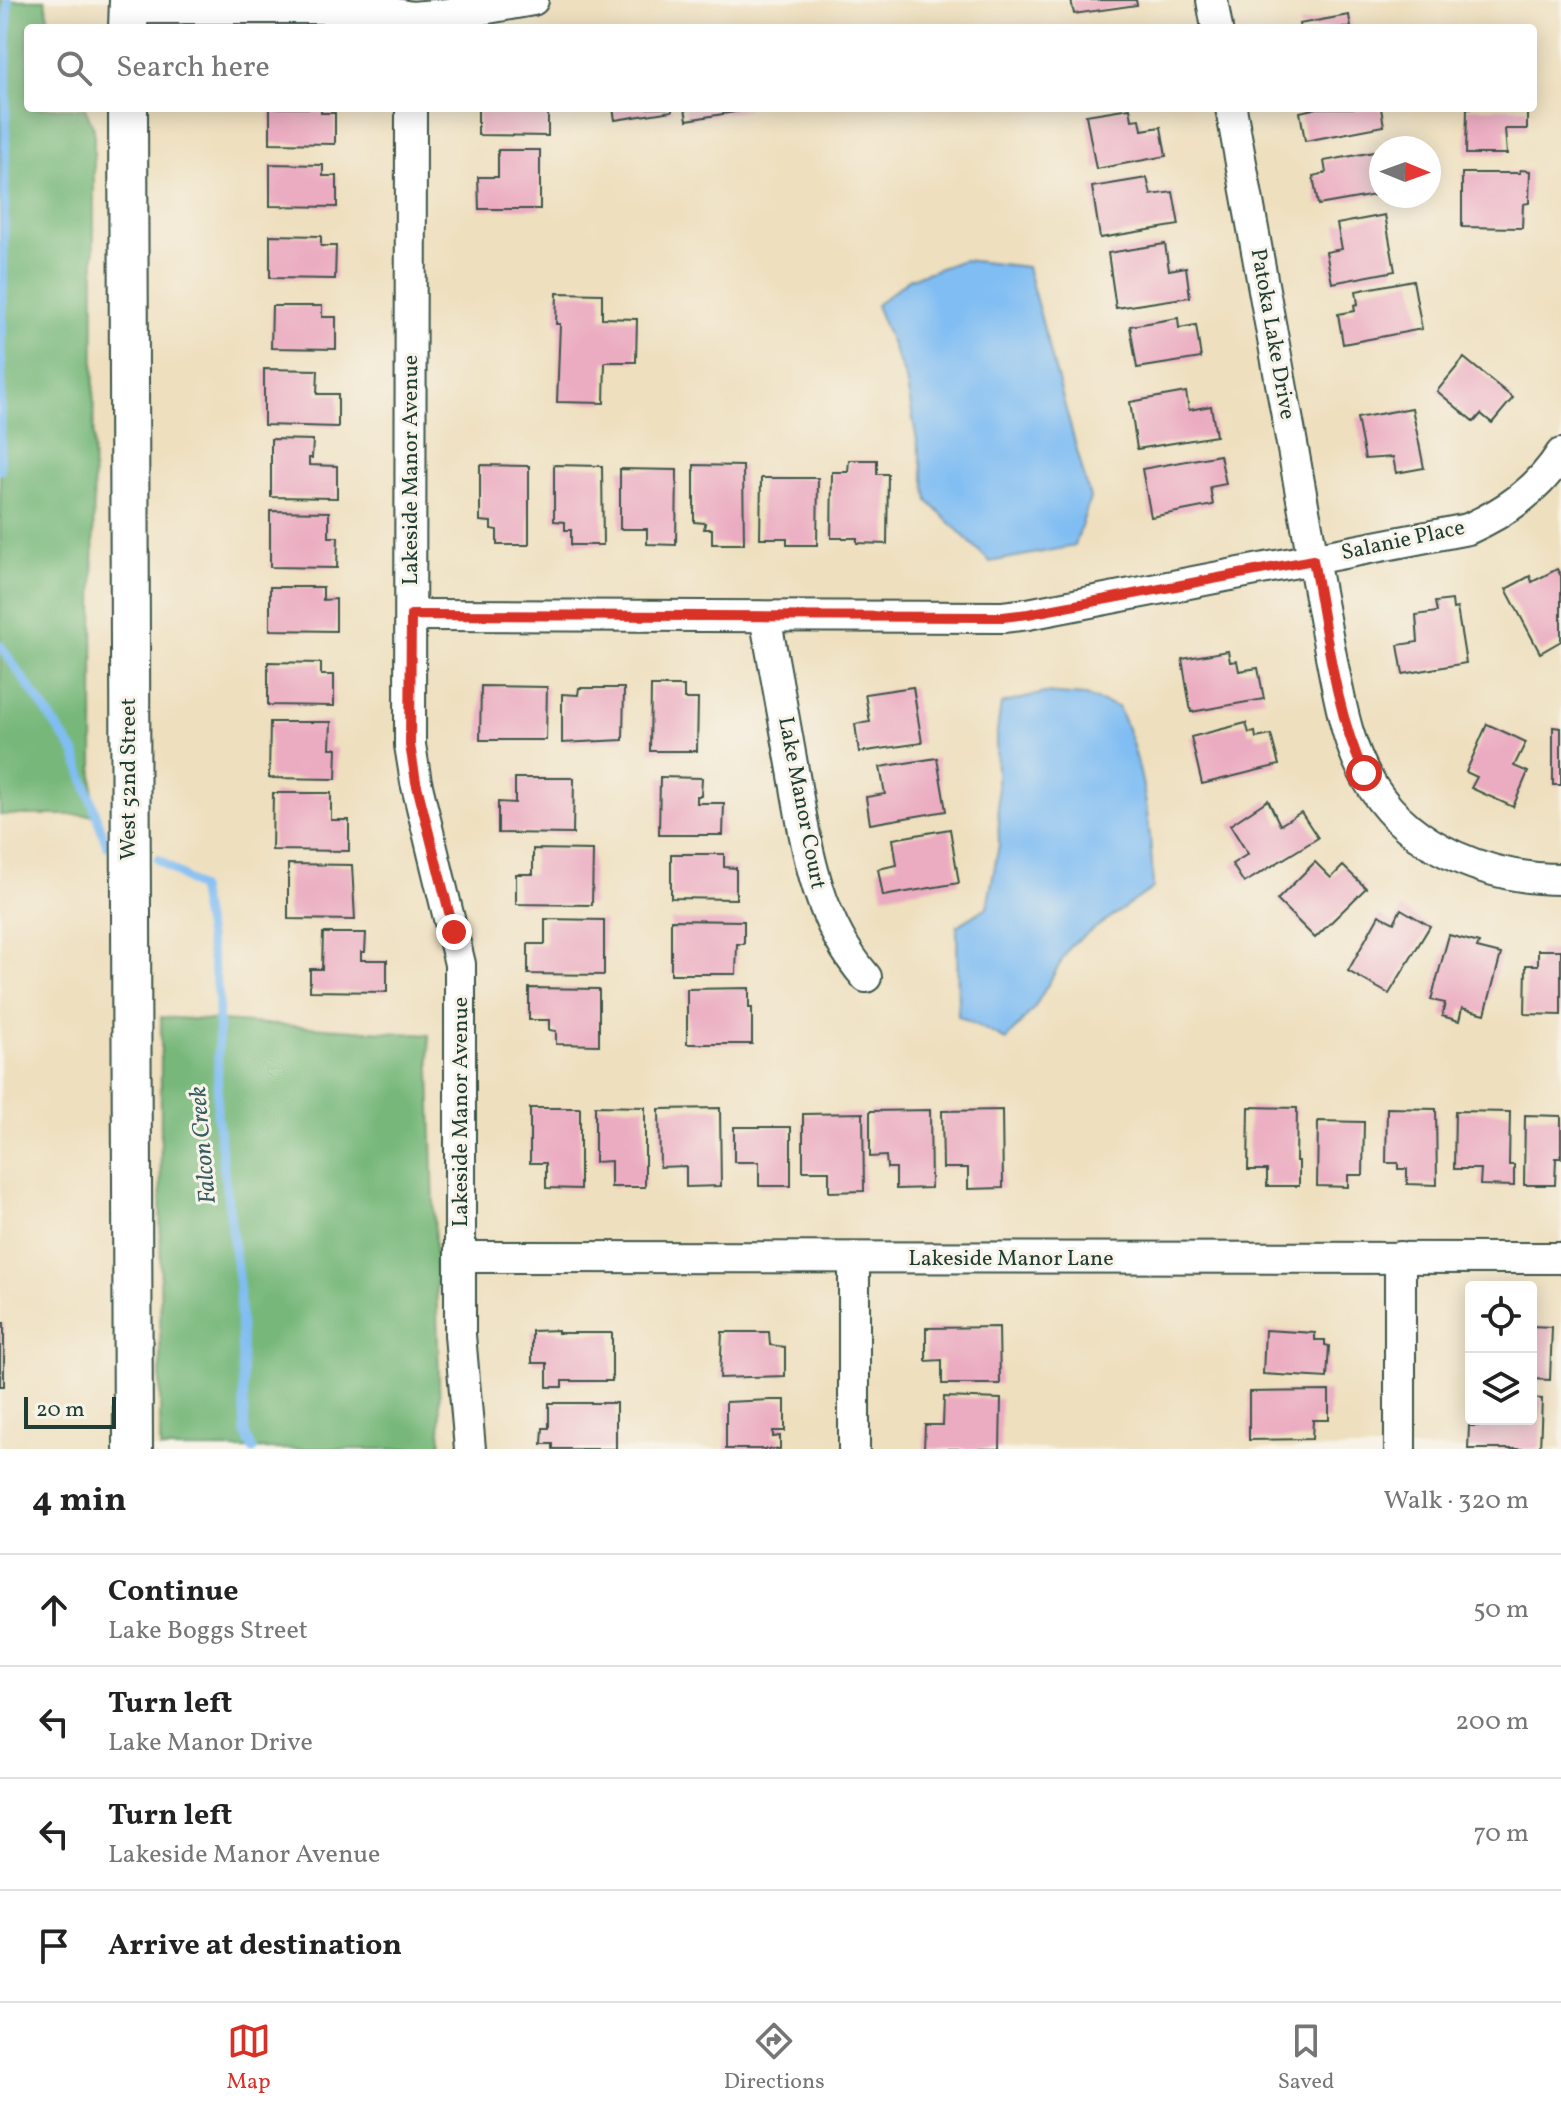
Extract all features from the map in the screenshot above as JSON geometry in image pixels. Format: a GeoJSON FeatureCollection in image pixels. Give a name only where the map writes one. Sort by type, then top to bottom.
{"type":"FeatureCollection","features":[{"type":"Feature","properties":{"kind":"street"},"geometry":{"type":"LineString","coordinates":[[129,12],[332,8],[381,11],[411,22],[533,0]]}},
{"type":"Feature","properties":{"kind":"street"},"geometry":{"type":"LineString","coordinates":[[1212,0],[1216,24]]}},
{"type":"Feature","properties":{"kind":"street","name":"West 52nd Street"},"geometry":{"type":"LineString","coordinates":[[128,112],[133,1449]]}},
{"type":"Feature","properties":{"kind":"street","name":"Lakeside Manor Avenue"},"geometry":{"type":"LineString","coordinates":[[411,112],[410,745],[460,964],[460,1335],[470,1449]]}},
{"type":"Feature","properties":{"kind":"street","name":"Patoka Lake Drive"},"geometry":{"type":"LineString","coordinates":[[1232,112],[1313,560],[1348,734],[1364,773],[1386,806],[1422,839],[1465,861],[1510,874],[1561,879]]}},
{"type":"Feature","properties":{"kind":"street","name":"Salanie Place"},"geometry":{"type":"LineString","coordinates":[[411,615],[1003,617],[1028,614],[1468,529],[1509,509],[1528,493],[1561,454]]}},
{"type":"Feature","properties":{"kind":"street","name":"Lake Manor Court"},"geometry":{"type":"LineString","coordinates":[[765,617],[814,875],[833,929],[866,977]]}},
{"type":"Feature","properties":{"kind":"street","name":"Lakeside Manor Lane"},"geometry":{"type":"LineString","coordinates":[[462,1257],[1561,1258]]}},
{"type":"Feature","properties":{"kind":"street"},"geometry":{"type":"LineString","coordinates":[[1400,1257],[1400,1449]]}},
{"type":"Feature","properties":{"kind":"street"},"geometry":{"type":"LineString","coordinates":[[854,1259],[854,1449]]}},
{"type":"Feature","properties":{"kind":"green space"},"geometry":{"type":"Polygon","coordinates":[[[0,0],[45,0],[49,24],[24,24],[24,112],[87,112],[94,129],[93,815],[0,815],[0,0]]]}},
{"type":"Feature","properties":{"kind":"green space"},"geometry":{"type":"Polygon","coordinates":[[[161,1017],[429,1035],[441,1449],[160,1449],[161,1017]]]}},
{"type":"Feature","properties":{"kind":"water"},"geometry":{"type":"Polygon","coordinates":[[[963,260],[1027,267],[1090,498],[1075,546],[990,562],[928,501],[906,380],[876,305],[909,279],[963,260]]]}},
{"type":"Feature","properties":{"kind":"water"},"geometry":{"type":"Polygon","coordinates":[[[1044,693],[1085,696],[1118,707],[1140,772],[1153,888],[1071,945],[1034,1008],[1006,1040],[958,1016],[957,926],[987,907],[999,845],[996,739],[1001,704],[1044,693]]]}},
{"type":"Feature","properties":{"kind":"building"},"geometry":{"type":"Polygon","coordinates":[[[1071,0],[1136,0],[1137,5],[1074,14],[1071,0]]]}},
{"type":"Feature","properties":{"kind":"building"},"geometry":{"type":"Polygon","coordinates":[[[1349,15],[1350,24],[1299,24],[1349,15]]]}},
{"type":"Feature","properties":{"kind":"building"},"geometry":{"type":"Polygon","coordinates":[[[270,112],[335,113],[335,144],[270,143],[270,112]]]}},
{"type":"Feature","properties":{"kind":"building"},"geometry":{"type":"Polygon","coordinates":[[[478,112],[548,112],[548,136],[478,135],[478,112]]]}},
{"type":"Feature","properties":{"kind":"building"},"geometry":{"type":"Polygon","coordinates":[[[614,112],[666,112],[615,120],[614,112]]]}},
{"type":"Feature","properties":{"kind":"building"},"geometry":{"type":"Polygon","coordinates":[[[686,112],[735,112],[687,120],[686,112]]]}},
{"type":"Feature","properties":{"kind":"building"},"geometry":{"type":"Polygon","coordinates":[[[1131,112],[1132,120],[1140,119],[1142,130],[1161,127],[1166,156],[1096,169],[1086,115],[1131,112]]]}},
{"type":"Feature","properties":{"kind":"building"},"geometry":{"type":"Polygon","coordinates":[[[1300,112],[1382,112],[1384,126],[1305,141],[1300,112]]]}},
{"type":"Feature","properties":{"kind":"building"},"geometry":{"type":"Polygon","coordinates":[[[1467,112],[1527,112],[1527,129],[1505,129],[1507,154],[1466,154],[1467,112]]]}},
{"type":"Feature","properties":{"kind":"building"},"geometry":{"type":"Polygon","coordinates":[[[498,150],[540,150],[540,209],[479,209],[478,177],[498,177],[498,150]]]}},
{"type":"Feature","properties":{"kind":"building"},"geometry":{"type":"Polygon","coordinates":[[[1369,153],[1369,196],[1318,205],[1313,176],[1326,173],[1324,161],[1369,153]]]}},
{"type":"Feature","properties":{"kind":"building"},"geometry":{"type":"Polygon","coordinates":[[[270,164],[323,165],[323,176],[337,176],[337,207],[270,206],[270,164]]]}},
{"type":"Feature","properties":{"kind":"building"},"geometry":{"type":"Polygon","coordinates":[[[1520,170],[1530,171],[1529,203],[1523,204],[1522,228],[1462,227],[1462,173],[1520,173],[1520,170]]]}},
{"type":"Feature","properties":{"kind":"building"},"geometry":{"type":"Polygon","coordinates":[[[1147,178],[1151,195],[1173,192],[1179,225],[1100,238],[1092,187],[1147,178]]]}},
{"type":"Feature","properties":{"kind":"building"},"geometry":{"type":"Polygon","coordinates":[[[1385,215],[1395,271],[1332,283],[1326,252],[1342,249],[1337,224],[1385,215]]]}},
{"type":"Feature","properties":{"kind":"building"},"geometry":{"type":"Polygon","coordinates":[[[270,235],[321,236],[321,246],[336,246],[335,279],[270,278],[270,235]]]}},
{"type":"Feature","properties":{"kind":"building"},"geometry":{"type":"Polygon","coordinates":[[[1165,244],[1169,270],[1186,267],[1190,297],[1116,308],[1108,253],[1165,244]]]}},
{"type":"Feature","properties":{"kind":"building"},"geometry":{"type":"Polygon","coordinates":[[[1413,280],[1422,329],[1343,344],[1338,314],[1355,311],[1354,305],[1358,304],[1356,291],[1413,280]]]}},
{"type":"Feature","properties":{"kind":"building"},"geometry":{"type":"Polygon","coordinates":[[[557,293],[602,294],[602,318],[637,319],[636,362],[605,362],[604,403],[557,402],[560,324],[556,324],[557,293]]]}},
{"type":"Feature","properties":{"kind":"building"},"geometry":{"type":"Polygon","coordinates":[[[272,306],[322,306],[322,317],[336,317],[336,349],[271,348],[272,306]]]}},
{"type":"Feature","properties":{"kind":"building"},"geometry":{"type":"Polygon","coordinates":[[[1178,318],[1179,328],[1196,325],[1201,358],[1137,368],[1130,326],[1178,318]]]}},
{"type":"Feature","properties":{"kind":"building"},"geometry":{"type":"Polygon","coordinates":[[[1464,358],[1513,398],[1492,423],[1481,414],[1474,422],[1437,391],[1464,358]]]}},
{"type":"Feature","properties":{"kind":"building"},"geometry":{"type":"Polygon","coordinates":[[[264,369],[318,370],[317,394],[338,394],[338,427],[264,425],[264,369]]]}},
{"type":"Feature","properties":{"kind":"building"},"geometry":{"type":"Polygon","coordinates":[[[1186,392],[1189,410],[1211,406],[1216,436],[1137,449],[1130,402],[1186,392]]]}},
{"type":"Feature","properties":{"kind":"building"},"geometry":{"type":"Polygon","coordinates":[[[1412,408],[1424,468],[1396,473],[1393,457],[1365,459],[1357,418],[1412,408]]]}},
{"type":"Feature","properties":{"kind":"building"},"geometry":{"type":"Polygon","coordinates":[[[271,439],[313,440],[309,465],[337,466],[337,498],[271,497],[271,439]]]}},
{"type":"Feature","properties":{"kind":"building"},"geometry":{"type":"Polygon","coordinates":[[[1220,455],[1226,484],[1210,487],[1213,505],[1151,517],[1142,469],[1220,455]]]}},
{"type":"Feature","properties":{"kind":"building"},"geometry":{"type":"Polygon","coordinates":[[[849,460],[877,460],[877,474],[888,474],[887,544],[857,543],[857,538],[831,538],[832,472],[848,472],[849,460]]]}},
{"type":"Feature","properties":{"kind":"building"},"geometry":{"type":"Polygon","coordinates":[[[480,465],[529,466],[529,545],[497,545],[497,530],[491,529],[491,522],[480,521],[480,465]]]}},
{"type":"Feature","properties":{"kind":"building"},"geometry":{"type":"Polygon","coordinates":[[[554,465],[602,466],[603,545],[571,545],[571,530],[565,530],[565,522],[554,521],[554,465]]]}},
{"type":"Feature","properties":{"kind":"building"},"geometry":{"type":"Polygon","coordinates":[[[694,465],[743,466],[744,544],[712,544],[712,529],[704,529],[705,523],[694,522],[694,465]]]}},
{"type":"Feature","properties":{"kind":"building"},"geometry":{"type":"Polygon","coordinates":[[[620,469],[677,470],[676,545],[647,544],[647,529],[620,529],[620,469]]]}},
{"type":"Feature","properties":{"kind":"building"},"geometry":{"type":"Polygon","coordinates":[[[761,478],[818,478],[817,545],[787,545],[787,538],[760,538],[761,478]]]}},
{"type":"Feature","properties":{"kind":"building"},"geometry":{"type":"Polygon","coordinates":[[[270,511],[329,512],[329,537],[338,537],[337,568],[270,567],[270,511]]]}},
{"type":"Feature","properties":{"kind":"building"},"geometry":{"type":"Polygon","coordinates":[[[1557,569],[1561,576],[1561,641],[1540,653],[1506,589],[1530,576],[1532,582],[1557,569]]]}},
{"type":"Feature","properties":{"kind":"building"},"geometry":{"type":"Polygon","coordinates":[[[270,587],[323,587],[323,600],[336,599],[336,631],[270,630],[270,587]]]}},
{"type":"Feature","properties":{"kind":"building"},"geometry":{"type":"Polygon","coordinates":[[[1452,600],[1453,609],[1457,608],[1466,663],[1403,674],[1398,645],[1418,642],[1416,615],[1437,612],[1435,602],[1452,600]]]}},
{"type":"Feature","properties":{"kind":"building"},"geometry":{"type":"Polygon","coordinates":[[[1228,651],[1230,662],[1237,661],[1239,671],[1258,668],[1264,699],[1191,712],[1182,659],[1228,651]]]}},
{"type":"Feature","properties":{"kind":"building"},"geometry":{"type":"Polygon","coordinates":[[[268,662],[321,663],[321,675],[334,675],[334,706],[268,705],[268,662]]]}},
{"type":"Feature","properties":{"kind":"building"},"geometry":{"type":"Polygon","coordinates":[[[481,686],[547,687],[546,740],[480,740],[481,686]]]}},
{"type":"Feature","properties":{"kind":"building"},"geometry":{"type":"Polygon","coordinates":[[[651,686],[684,686],[684,699],[698,699],[697,751],[650,751],[651,686]]]}},
{"type":"Feature","properties":{"kind":"building"},"geometry":{"type":"Polygon","coordinates":[[[913,687],[922,743],[859,752],[855,724],[870,722],[865,694],[913,687]]]}},
{"type":"Feature","properties":{"kind":"building"},"geometry":{"type":"Polygon","coordinates":[[[579,688],[624,688],[623,740],[562,743],[562,694],[578,695],[579,688]]]}},
{"type":"Feature","properties":{"kind":"building"},"geometry":{"type":"Polygon","coordinates":[[[270,722],[331,722],[330,748],[337,748],[336,779],[269,778],[270,722]]]}},
{"type":"Feature","properties":{"kind":"building"},"geometry":{"type":"Polygon","coordinates":[[[1246,723],[1249,733],[1255,732],[1256,738],[1271,735],[1279,765],[1202,784],[1191,737],[1246,723]]]}},
{"type":"Feature","properties":{"kind":"building"},"geometry":{"type":"Polygon","coordinates":[[[1487,724],[1526,742],[1514,766],[1528,772],[1513,807],[1471,788],[1477,777],[1466,772],[1487,724]]]}},
{"type":"Feature","properties":{"kind":"building"},"geometry":{"type":"Polygon","coordinates":[[[1553,727],[1561,728],[1561,785],[1553,785],[1553,727]]]}},
{"type":"Feature","properties":{"kind":"building"},"geometry":{"type":"Polygon","coordinates":[[[937,758],[946,811],[870,824],[866,797],[885,794],[880,767],[937,758]]]}},
{"type":"Feature","properties":{"kind":"building"},"geometry":{"type":"Polygon","coordinates":[[[660,777],[702,778],[701,796],[697,796],[697,803],[724,803],[723,835],[659,835],[660,777]]]}},
{"type":"Feature","properties":{"kind":"building"},"geometry":{"type":"Polygon","coordinates":[[[515,778],[574,778],[573,834],[498,833],[498,802],[515,803],[515,778]]]}},
{"type":"Feature","properties":{"kind":"building"},"geometry":{"type":"Polygon","coordinates":[[[273,793],[331,793],[331,820],[349,820],[349,851],[272,850],[273,793]]]}},
{"type":"Feature","properties":{"kind":"building"},"geometry":{"type":"Polygon","coordinates":[[[1268,800],[1280,825],[1301,812],[1318,838],[1244,883],[1232,864],[1248,854],[1230,825],[1268,800]]]}},
{"type":"Feature","properties":{"kind":"building"},"geometry":{"type":"Polygon","coordinates":[[[950,829],[959,883],[883,896],[878,869],[897,865],[893,839],[950,829]]]}},
{"type":"Feature","properties":{"kind":"building"},"geometry":{"type":"Polygon","coordinates":[[[533,849],[593,850],[592,905],[516,904],[516,874],[533,874],[533,849]]]}},
{"type":"Feature","properties":{"kind":"building"},"geometry":{"type":"Polygon","coordinates":[[[671,854],[724,854],[724,867],[736,868],[736,899],[671,898],[671,854]]]}},
{"type":"Feature","properties":{"kind":"building"},"geometry":{"type":"Polygon","coordinates":[[[1315,862],[1331,878],[1343,866],[1366,888],[1315,938],[1277,900],[1315,862]]]}},
{"type":"Feature","properties":{"kind":"building"},"geometry":{"type":"Polygon","coordinates":[[[288,864],[352,865],[355,920],[288,919],[288,864]]]}},
{"type":"Feature","properties":{"kind":"building"},"geometry":{"type":"Polygon","coordinates":[[[1401,909],[1430,926],[1389,994],[1348,971],[1379,915],[1394,923],[1401,909]]]}},
{"type":"Feature","properties":{"kind":"building"},"geometry":{"type":"Polygon","coordinates":[[[545,919],[604,920],[604,975],[528,974],[528,944],[545,944],[545,919]]]}},
{"type":"Feature","properties":{"kind":"building"},"geometry":{"type":"Polygon","coordinates":[[[671,920],[744,921],[744,944],[737,944],[736,974],[671,974],[671,920]]]}},
{"type":"Feature","properties":{"kind":"building"},"geometry":{"type":"Polygon","coordinates":[[[323,933],[366,933],[365,952],[361,952],[361,960],[387,960],[387,992],[310,991],[310,969],[322,969],[323,933]]]}},
{"type":"Feature","properties":{"kind":"building"},"geometry":{"type":"Polygon","coordinates":[[[1449,935],[1479,943],[1477,948],[1501,954],[1485,1014],[1462,1008],[1459,1021],[1442,1016],[1445,1003],[1431,1000],[1449,935]]]}},
{"type":"Feature","properties":{"kind":"building"},"geometry":{"type":"Polygon","coordinates":[[[1538,950],[1561,950],[1561,1015],[1525,1014],[1526,965],[1538,965],[1538,950]]]}},
{"type":"Feature","properties":{"kind":"building"},"geometry":{"type":"Polygon","coordinates":[[[529,988],[599,989],[599,1045],[556,1044],[556,1031],[549,1030],[549,1020],[529,1020],[529,988]]]}},
{"type":"Feature","properties":{"kind":"building"},"geometry":{"type":"Polygon","coordinates":[[[749,988],[752,1044],[687,1044],[687,989],[749,988]]]}},
{"type":"Feature","properties":{"kind":"building"},"geometry":{"type":"Polygon","coordinates":[[[595,1106],[645,1107],[645,1187],[611,1187],[611,1161],[595,1162],[595,1106]]]}},
{"type":"Feature","properties":{"kind":"building"},"geometry":{"type":"Polygon","coordinates":[[[1249,1107],[1297,1108],[1299,1186],[1267,1186],[1267,1170],[1248,1170],[1249,1107]]]}},
{"type":"Feature","properties":{"kind":"building"},"geometry":{"type":"Polygon","coordinates":[[[530,1108],[580,1108],[580,1189],[546,1188],[546,1163],[530,1163],[530,1108]]]}},
{"type":"Feature","properties":{"kind":"building"},"geometry":{"type":"Polygon","coordinates":[[[720,1108],[721,1186],[686,1187],[686,1166],[660,1167],[659,1109],[720,1108]]]}},
{"type":"Feature","properties":{"kind":"building"},"geometry":{"type":"Polygon","coordinates":[[[1387,1108],[1436,1109],[1437,1185],[1407,1184],[1407,1169],[1398,1169],[1398,1163],[1386,1163],[1387,1108]]]}},
{"type":"Feature","properties":{"kind":"building"},"geometry":{"type":"Polygon","coordinates":[[[930,1110],[931,1188],[896,1189],[896,1168],[887,1168],[886,1156],[870,1157],[870,1111],[930,1110]]]}},
{"type":"Feature","properties":{"kind":"building"},"geometry":{"type":"Polygon","coordinates":[[[1002,1110],[1003,1188],[968,1189],[968,1168],[943,1168],[942,1111],[1002,1110]]]}},
{"type":"Feature","properties":{"kind":"building"},"geometry":{"type":"Polygon","coordinates":[[[1455,1111],[1510,1112],[1509,1165],[1514,1165],[1514,1186],[1480,1185],[1481,1169],[1454,1169],[1455,1111]]]}},
{"type":"Feature","properties":{"kind":"building"},"geometry":{"type":"Polygon","coordinates":[[[863,1113],[864,1191],[829,1192],[829,1171],[803,1171],[803,1114],[863,1113]]]}},
{"type":"Feature","properties":{"kind":"building"},"geometry":{"type":"Polygon","coordinates":[[[1525,1115],[1561,1116],[1561,1158],[1556,1158],[1555,1185],[1524,1185],[1525,1115]]]}},
{"type":"Feature","properties":{"kind":"building"},"geometry":{"type":"Polygon","coordinates":[[[1318,1121],[1364,1122],[1363,1175],[1348,1175],[1348,1187],[1317,1186],[1318,1121]]]}},
{"type":"Feature","properties":{"kind":"building"},"geometry":{"type":"Polygon","coordinates":[[[734,1127],[791,1127],[791,1186],[759,1186],[759,1162],[734,1162],[734,1127]]]}},
{"type":"Feature","properties":{"kind":"building"},"geometry":{"type":"Polygon","coordinates":[[[0,1323],[4,1323],[4,1386],[0,1386],[0,1323]]]}},
{"type":"Feature","properties":{"kind":"building"},"geometry":{"type":"Polygon","coordinates":[[[1537,1326],[1552,1327],[1550,1380],[1537,1379],[1537,1326]]]}},
{"type":"Feature","properties":{"kind":"building"},"geometry":{"type":"Polygon","coordinates":[[[999,1327],[1000,1384],[942,1384],[942,1360],[926,1361],[926,1328],[999,1327]]]}},
{"type":"Feature","properties":{"kind":"building"},"geometry":{"type":"Polygon","coordinates":[[[558,1330],[558,1333],[612,1333],[612,1381],[562,1381],[562,1387],[547,1387],[547,1363],[532,1363],[532,1331],[558,1330]]]}},
{"type":"Feature","properties":{"kind":"building"},"geometry":{"type":"Polygon","coordinates":[[[1265,1330],[1315,1333],[1315,1340],[1325,1340],[1325,1345],[1329,1346],[1327,1378],[1263,1374],[1265,1330]]]}},
{"type":"Feature","properties":{"kind":"building"},"geometry":{"type":"Polygon","coordinates":[[[722,1332],[769,1332],[770,1345],[785,1347],[785,1376],[720,1378],[722,1332]]]}},
{"type":"Feature","properties":{"kind":"building"},"geometry":{"type":"Polygon","coordinates":[[[1329,1391],[1329,1420],[1313,1420],[1312,1439],[1249,1440],[1249,1392],[1329,1391]]]}},
{"type":"Feature","properties":{"kind":"building"},"geometry":{"type":"Polygon","coordinates":[[[944,1397],[1001,1399],[1000,1449],[924,1449],[925,1425],[943,1425],[944,1397]]]}},
{"type":"Feature","properties":{"kind":"building"},"geometry":{"type":"Polygon","coordinates":[[[1537,1399],[1542,1399],[1540,1449],[1468,1449],[1469,1426],[1537,1425],[1537,1399]]]}},
{"type":"Feature","properties":{"kind":"building"},"geometry":{"type":"Polygon","coordinates":[[[785,1400],[785,1431],[773,1431],[773,1437],[780,1436],[780,1449],[726,1449],[726,1402],[785,1400]]]}},
{"type":"Feature","properties":{"kind":"building"},"geometry":{"type":"Polygon","coordinates":[[[549,1403],[616,1403],[616,1449],[553,1449],[553,1444],[542,1444],[543,1428],[549,1428],[549,1403]]]}},
{"type":"Feature","properties":{"kind":"waterway","name":"Falcon Creek"},"geometry":{"type":"LineString","coordinates":[[0,470],[8,0]]}},
{"type":"Feature","properties":{"kind":"waterway","name":"Falcon Creek"},"geometry":{"type":"LineString","coordinates":[[0,645],[75,753],[107,846]]}},
{"type":"Feature","properties":{"kind":"waterway","name":"Falcon Creek"},"geometry":{"type":"LineString","coordinates":[[158,859],[199,888],[219,997],[217,1115],[239,1285],[245,1434],[253,1449]]}},
{"type":"Feature","properties":{"kind":"route"},"geometry":{"type":"LineString","coordinates":[[454,932],[416,782],[410,745],[411,615],[1003,617],[1313,560],[1340,702],[1353,748],[1364,773]]}}]}
